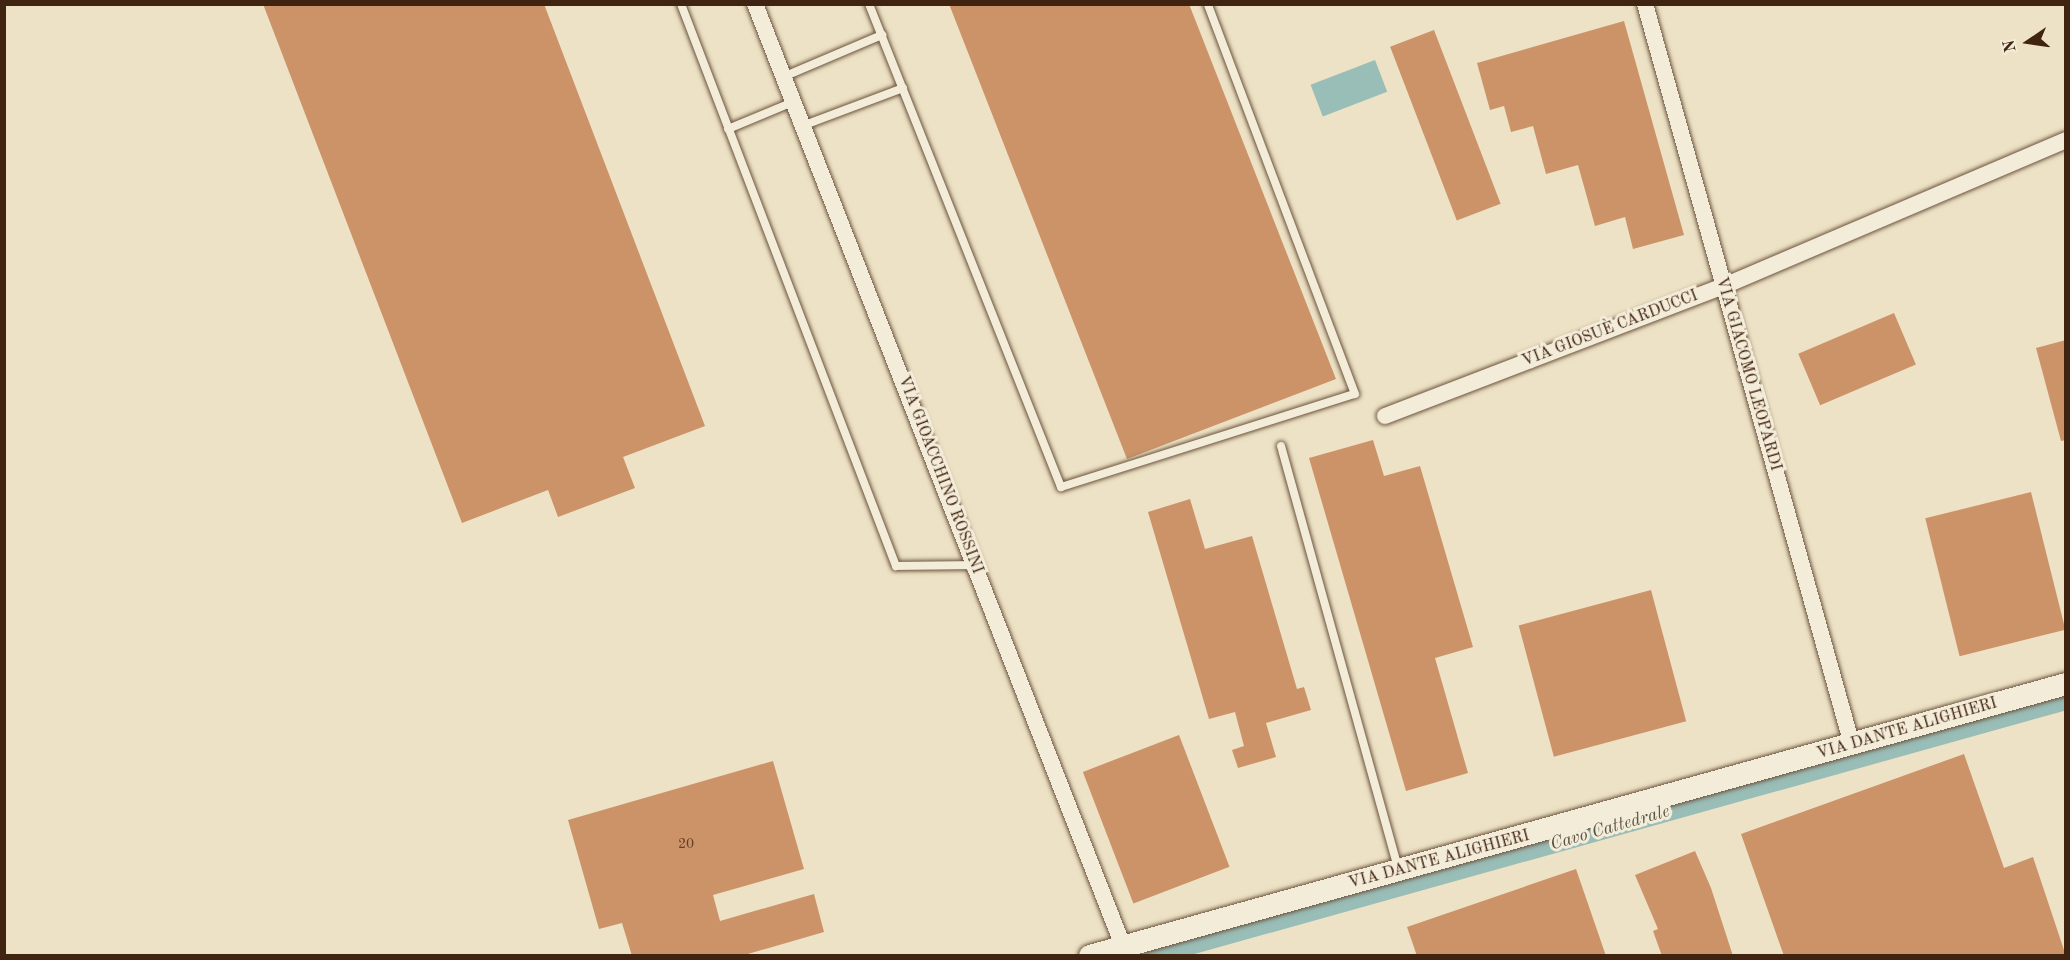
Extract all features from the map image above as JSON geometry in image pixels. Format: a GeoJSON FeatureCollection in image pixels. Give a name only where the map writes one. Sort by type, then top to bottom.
{"type":"FeatureCollection","features":[{"type":"Feature","properties":{"kind":"main road","name":"VIA DANTE ALIGHIERI"},"geometry":{"type":"LineString","coordinates":[[1090,956],[1126,951],[1399,871],[2066,684]]}},
{"type":"Feature","properties":{"kind":"street","name":"VIA GIOACCHINO ROSSINI"},"geometry":{"type":"LineString","coordinates":[[755,4],[1126,951]]}},
{"type":"Feature","properties":{"kind":"street","name":"VIA GIACOMO LEOPARDI"},"geometry":{"type":"LineString","coordinates":[[1645,4],[1852,744]]}},
{"type":"Feature","properties":{"kind":"street","name":"VIA GIOSUÈ CARDUCCI"},"geometry":{"type":"LineString","coordinates":[[1385,416],[1724,286],[2066,140]]}},
{"type":"Feature","properties":{"kind":"lane"},"geometry":{"type":"LineString","coordinates":[[681,4],[896,566],[975,565]]}},
{"type":"Feature","properties":{"kind":"lane"},"geometry":{"type":"LineString","coordinates":[[869,4],[1061,487],[1355,394],[1208,4]]}},
{"type":"Feature","properties":{"kind":"lane"},"geometry":{"type":"LineString","coordinates":[[783,76],[882,36]]}},
{"type":"Feature","properties":{"kind":"lane"},"geometry":{"type":"LineString","coordinates":[[802,126],[903,88]]}},
{"type":"Feature","properties":{"kind":"lane"},"geometry":{"type":"LineString","coordinates":[[728,129],[793,102]]}},
{"type":"Feature","properties":{"kind":"lane"},"geometry":{"type":"LineString","coordinates":[[1281,446],[1399,871]]}},
{"type":"Feature","properties":{"kind":"water"},"geometry":{"type":"Polygon","coordinates":[[[1375,60],[1387,92],[1323,116],[1311,85],[1375,60]]]}},
{"type":"Feature","properties":{"kind":"building"},"geometry":{"type":"Polygon","coordinates":[[[263,4],[544,4],[705,426],[623,457],[635,488],[558,517],[548,490],[462,523],[263,4]]]}},
{"type":"Feature","properties":{"kind":"building"},"geometry":{"type":"Polygon","coordinates":[[[949,4],[1189,4],[1336,379],[1127,459],[949,4]]]}},
{"type":"Feature","properties":{"kind":"building"},"geometry":{"type":"Polygon","coordinates":[[[1624,21],[1684,235],[1633,249],[1625,217],[1595,226],[1578,165],[1546,174],[1533,126],[1511,132],[1504,106],[1490,110],[1477,63],[1624,21]]]}},
{"type":"Feature","properties":{"kind":"building"},"geometry":{"type":"Polygon","coordinates":[[[1434,30],[1501,204],[1457,220],[1390,47],[1434,30]]]}},
{"type":"Feature","properties":{"kind":"building"},"geometry":{"type":"Polygon","coordinates":[[[1894,313],[1916,365],[1820,405],[1798,354],[1894,313]]]}},
{"type":"Feature","properties":{"kind":"building"},"geometry":{"type":"Polygon","coordinates":[[[2066,340],[2066,440],[2061,441],[2036,348],[2066,340]]]}},
{"type":"Feature","properties":{"kind":"building"},"geometry":{"type":"Polygon","coordinates":[[[1373,440],[1384,476],[1420,466],[1473,647],[1435,658],[1468,773],[1406,791],[1309,458],[1373,440]]]}},
{"type":"Feature","properties":{"kind":"building"},"geometry":{"type":"Polygon","coordinates":[[[2031,492],[2065,630],[1960,656],[1925,518],[2031,492]]]}},
{"type":"Feature","properties":{"kind":"building"},"geometry":{"type":"Polygon","coordinates":[[[1190,499],[1205,549],[1252,536],[1297,689],[1304,687],[1311,710],[1266,723],[1276,757],[1238,768],[1232,750],[1244,746],[1235,712],[1209,719],[1148,512],[1190,499]]]}},
{"type":"Feature","properties":{"kind":"building"},"geometry":{"type":"Polygon","coordinates":[[[1651,590],[1686,721],[1554,757],[1519,625],[1651,590]]]}},
{"type":"Feature","properties":{"kind":"building"},"geometry":{"type":"Polygon","coordinates":[[[1179,735],[1230,867],[1133,904],[1083,772],[1179,735]]]}},
{"type":"Feature","properties":{"kind":"building"},"geometry":{"type":"Polygon","coordinates":[[[1964,754],[2004,868],[2033,857],[2066,956],[1784,956],[1741,834],[1964,754]]]}},
{"type":"Feature","properties":{"kind":"building"},"geometry":{"type":"Polygon","coordinates":[[[773,761],[804,869],[713,895],[720,921],[814,894],[824,932],[741,956],[632,956],[622,923],[599,929],[568,820],[773,761]]]}},
{"type":"Feature","properties":{"kind":"building"},"geometry":{"type":"Polygon","coordinates":[[[1695,851],[1711,888],[1733,956],[1662,956],[1653,931],[1658,929],[1635,875],[1695,851]]]}},
{"type":"Feature","properties":{"kind":"building"},"geometry":{"type":"Polygon","coordinates":[[[1576,869],[1606,956],[1417,956],[1407,927],[1576,869]]]}},
{"type":"Feature","properties":{"kind":"waterway","name":"Cavo Cattedrale"},"geometry":{"type":"LineString","coordinates":[[1154,956],[2066,701]]}}]}
